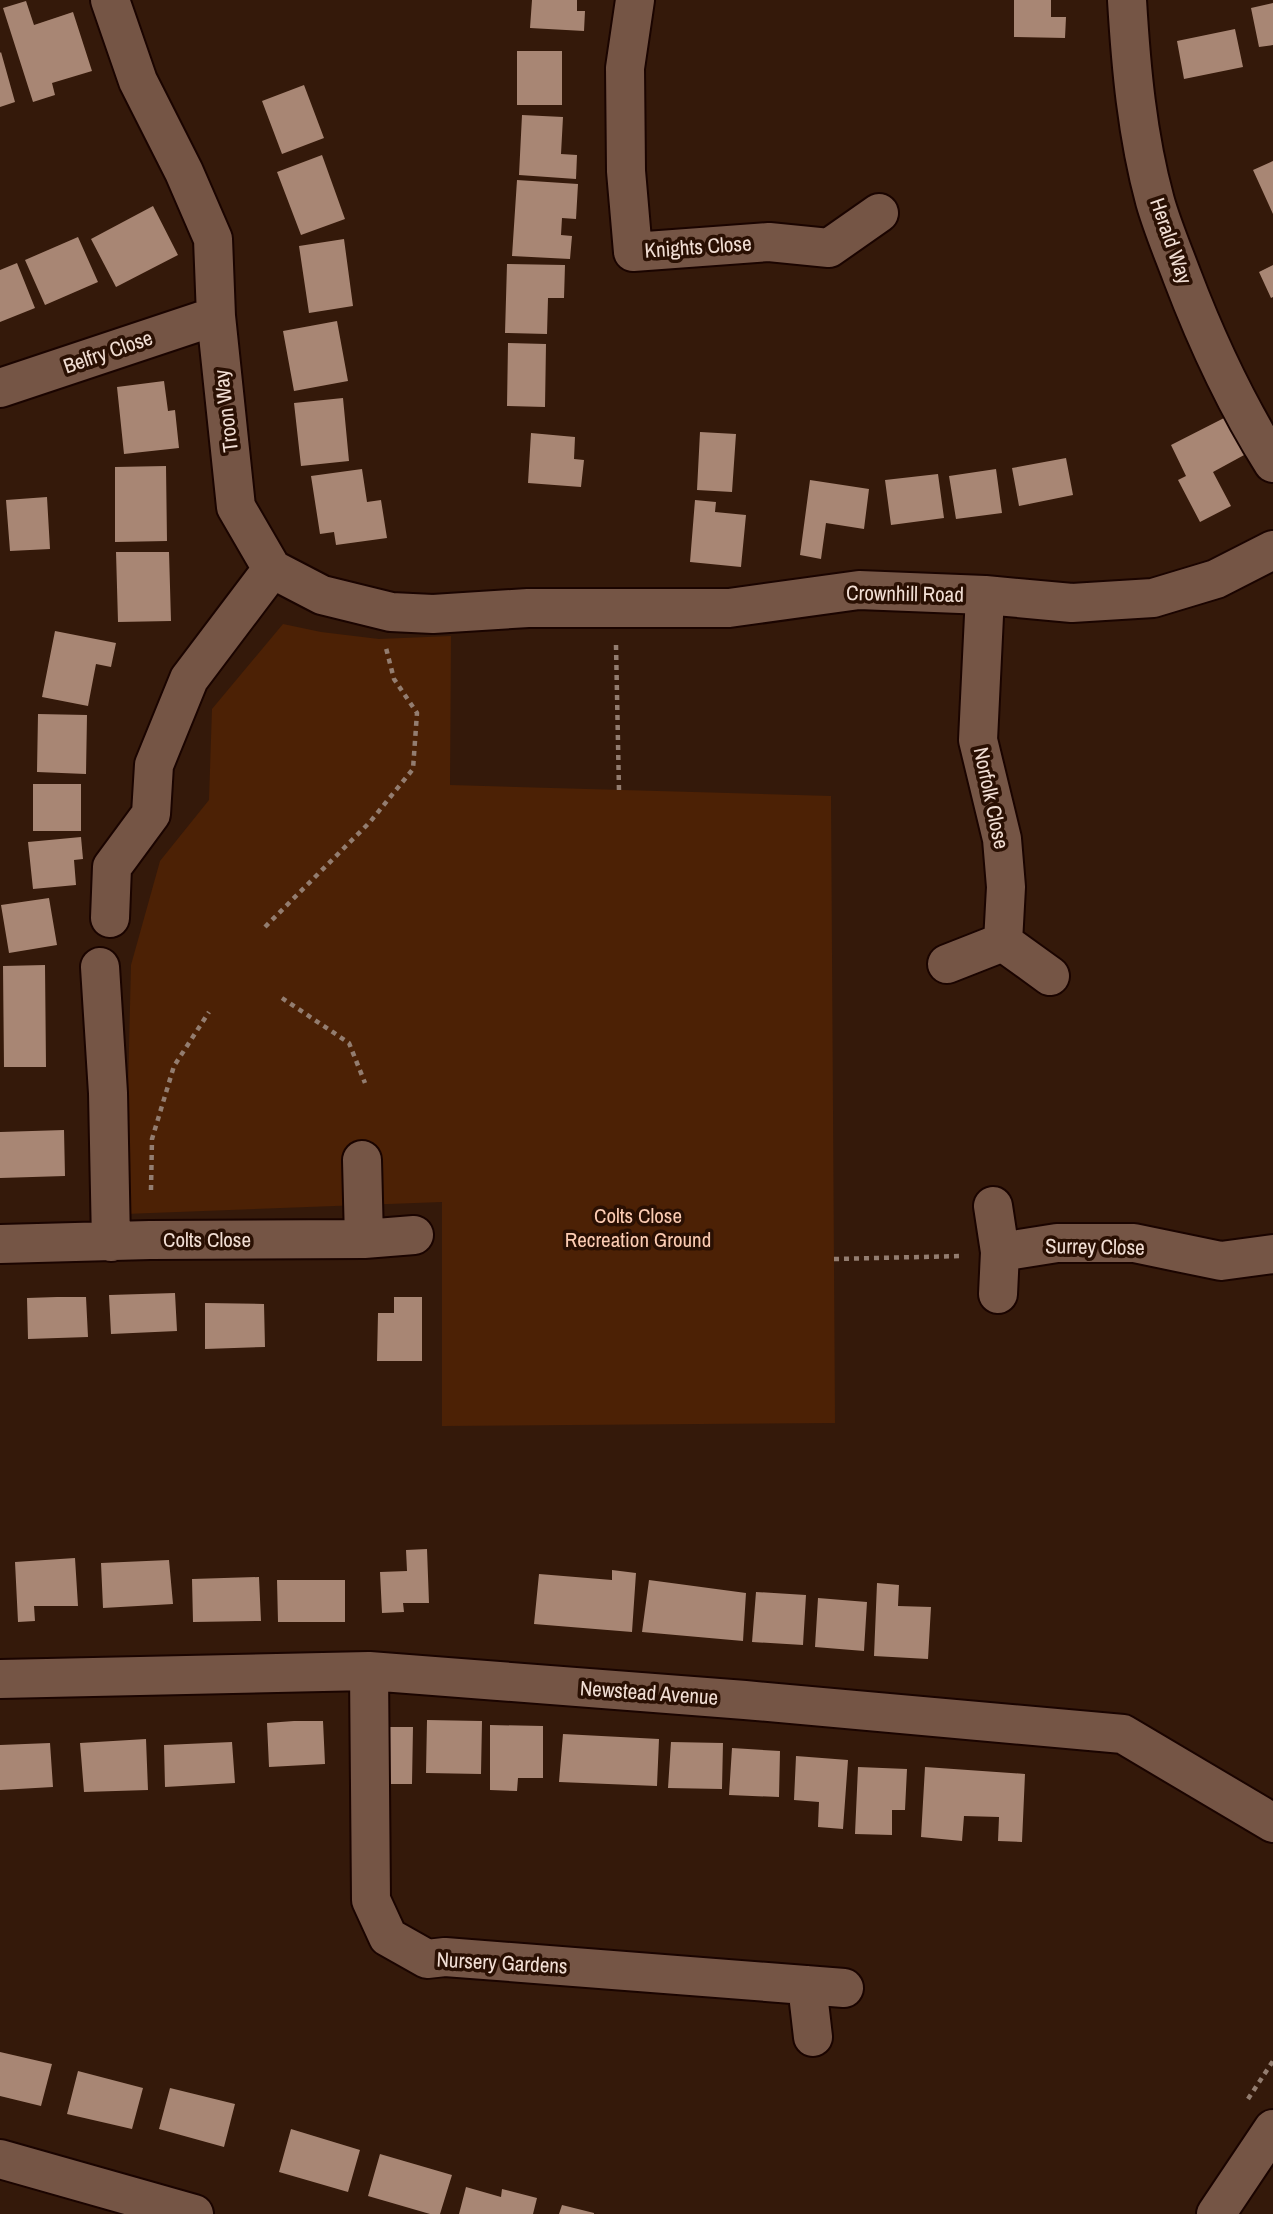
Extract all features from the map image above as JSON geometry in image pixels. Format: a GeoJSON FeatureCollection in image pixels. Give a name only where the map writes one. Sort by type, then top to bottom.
{"type":"FeatureCollection","features":[{"type":"Feature","properties":{"kind":"street","name":"Troon Way"},"geometry":{"type":"LineString","coordinates":[[110,0],[138,81],[184,172],[212,239],[216,316],[236,507],[272,569]]}},
{"type":"Feature","properties":{"kind":"street","name":"Knights Close"},"geometry":{"type":"LineString","coordinates":[[635,0],[625,68],[626,171],[633,252],[769,242],[829,248],[878,213]]}},
{"type":"Feature","properties":{"kind":"street","name":"Herald Way"},"geometry":{"type":"LineString","coordinates":[[1127,0],[1130,62],[1140,130],[1155,201],[1206,340],[1243,416],[1273,463]]}},
{"type":"Feature","properties":{"kind":"street","name":"Belfry Close"},"geometry":{"type":"LineString","coordinates":[[0,388],[216,316]]}},
{"type":"Feature","properties":{"kind":"street","name":"Crownhill Road"},"geometry":{"type":"LineString","coordinates":[[391,612],[433,614],[528,608],[729,608],[859,590],[1072,603],[1153,598],[1216,579],[1273,550]]}},
{"type":"Feature","properties":{"kind":"street"},"geometry":{"type":"LineString","coordinates":[[110,918],[112,867],[151,814],[154,765],[189,679],[272,569],[322,595],[391,612]]}},
{"type":"Feature","properties":{"kind":"street","name":"Norfolk Close"},"geometry":{"type":"LineString","coordinates":[[985,596],[978,740],[1002,839],[1006,887],[1003,942]]}},
{"type":"Feature","properties":{"kind":"street"},"geometry":{"type":"LineString","coordinates":[[947,964],[1003,942],[1050,976]]}},
{"type":"Feature","properties":{"kind":"street"},"geometry":{"type":"LineString","coordinates":[[100,967],[108,1093],[111,1242]]}},
{"type":"Feature","properties":{"kind":"street"},"geometry":{"type":"LineString","coordinates":[[362,1160],[364,1239]]}},
{"type":"Feature","properties":{"kind":"street"},"geometry":{"type":"LineString","coordinates":[[993,1206],[1000,1252],[998,1294]]}},
{"type":"Feature","properties":{"kind":"street","name":"Colts Close"},"geometry":{"type":"LineString","coordinates":[[0,1244],[364,1239],[414,1235]]}},
{"type":"Feature","properties":{"kind":"street","name":"Surrey Close"},"geometry":{"type":"LineString","coordinates":[[1000,1252],[1057,1242],[1134,1243],[1222,1261],[1273,1254]]}},
{"type":"Feature","properties":{"kind":"street","name":"Newstead Avenue"},"geometry":{"type":"LineString","coordinates":[[0,1679],[369,1671],[745,1700],[1123,1734],[1273,1822]]}},
{"type":"Feature","properties":{"kind":"street","name":"Nursery Gardens"},"geometry":{"type":"LineString","coordinates":[[369,1671],[371,1900],[388,1937],[426,1959],[445,1957],[825,1987],[813,2037]]}},
{"type":"Feature","properties":{"kind":"street"},"geometry":{"type":"LineString","coordinates":[[1216,2214],[1273,2129]]}},
{"type":"Feature","properties":{"kind":"street"},"geometry":{"type":"LineString","coordinates":[[0,2159],[194,2214]]}},
{"type":"Feature","properties":{"kind":"path"},"geometry":{"type":"LineString","coordinates":[[615,609],[618,791]]}},
{"type":"Feature","properties":{"kind":"path"},"geometry":{"type":"LineString","coordinates":[[265,927],[370,822],[414,769],[417,713],[394,679],[386,650],[391,612]]}},
{"type":"Feature","properties":{"kind":"path"},"geometry":{"type":"LineString","coordinates":[[282,998],[349,1043],[365,1083]]}},
{"type":"Feature","properties":{"kind":"path"},"geometry":{"type":"LineString","coordinates":[[150,1240],[152,1139],[174,1066],[209,1012]]}},
{"type":"Feature","properties":{"kind":"path"},"geometry":{"type":"LineString","coordinates":[[834,1259],[983,1255],[1000,1252]]}},
{"type":"Feature","properties":{"kind":"green space","name":"Colts Close Recreation Ground"},"geometry":{"type":"Polygon","coordinates":[[[283,624],[379,639],[451,636],[450,785],[831,796],[835,1423],[442,1426],[442,1202],[125,1214],[131,965],[160,861],[209,800],[212,709],[283,624]]]}},
{"type":"Feature","properties":{"kind":"building"},"geometry":{"type":"Polygon","coordinates":[[[532,0],[577,0],[577,11],[585,11],[584,31],[530,28],[532,0]]]}},
{"type":"Feature","properties":{"kind":"building"},"geometry":{"type":"Polygon","coordinates":[[[1014,0],[1051,0],[1051,17],[1066,17],[1065,38],[1014,37],[1014,0]]]}},
{"type":"Feature","properties":{"kind":"building"},"geometry":{"type":"Polygon","coordinates":[[[26,1],[34,25],[73,12],[92,71],[52,83],[55,95],[33,102],[3,8],[26,1]]]}},
{"type":"Feature","properties":{"kind":"building"},"geometry":{"type":"Polygon","coordinates":[[[1273,3],[1273,45],[1259,47],[1251,8],[1273,3]]]}},
{"type":"Feature","properties":{"kind":"building"},"geometry":{"type":"Polygon","coordinates":[[[1235,29],[1243,67],[1184,79],[1177,41],[1235,29]]]}},
{"type":"Feature","properties":{"kind":"building"},"geometry":{"type":"Polygon","coordinates":[[[517,51],[562,51],[562,105],[517,105],[517,51]]]}},
{"type":"Feature","properties":{"kind":"building"},"geometry":{"type":"Polygon","coordinates":[[[0,53],[15,102],[0,107],[0,53]]]}},
{"type":"Feature","properties":{"kind":"building"},"geometry":{"type":"Polygon","coordinates":[[[304,85],[324,138],[282,154],[262,101],[304,85]]]}},
{"type":"Feature","properties":{"kind":"building"},"geometry":{"type":"Polygon","coordinates":[[[522,115],[563,117],[561,154],[577,155],[576,179],[519,175],[522,115]]]}},
{"type":"Feature","properties":{"kind":"building"},"geometry":{"type":"Polygon","coordinates":[[[322,155],[345,219],[301,235],[277,172],[322,155]]]}},
{"type":"Feature","properties":{"kind":"building"},"geometry":{"type":"Polygon","coordinates":[[[1273,161],[1273,214],[1253,170],[1273,161]]]}},
{"type":"Feature","properties":{"kind":"building"},"geometry":{"type":"Polygon","coordinates":[[[517,180],[578,184],[576,219],[562,218],[561,235],[572,236],[570,259],[512,256],[517,180]]]}},
{"type":"Feature","properties":{"kind":"building"},"geometry":{"type":"Polygon","coordinates":[[[153,206],[178,255],[116,287],[91,239],[153,206]]]}},
{"type":"Feature","properties":{"kind":"building"},"geometry":{"type":"Polygon","coordinates":[[[78,237],[98,282],[45,305],[25,260],[78,237]]]}},
{"type":"Feature","properties":{"kind":"building"},"geometry":{"type":"Polygon","coordinates":[[[344,239],[353,306],[309,313],[299,246],[344,239]]]}},
{"type":"Feature","properties":{"kind":"building"},"geometry":{"type":"Polygon","coordinates":[[[17,263],[35,308],[0,322],[0,270],[17,263]]]}},
{"type":"Feature","properties":{"kind":"building"},"geometry":{"type":"Polygon","coordinates":[[[507,264],[565,265],[564,298],[548,298],[547,334],[505,333],[507,264]]]}},
{"type":"Feature","properties":{"kind":"building"},"geometry":{"type":"Polygon","coordinates":[[[1273,265],[1273,297],[1271,298],[1259,272],[1273,265]]]}},
{"type":"Feature","properties":{"kind":"building"},"geometry":{"type":"Polygon","coordinates":[[[337,321],[348,381],[294,391],[283,331],[337,321]]]}},
{"type":"Feature","properties":{"kind":"building"},"geometry":{"type":"Polygon","coordinates":[[[508,343],[546,344],[545,407],[507,406],[508,343]]]}},
{"type":"Feature","properties":{"kind":"building"},"geometry":{"type":"Polygon","coordinates":[[[164,381],[168,411],[175,410],[179,448],[124,454],[117,387],[164,381]]]}},
{"type":"Feature","properties":{"kind":"building"},"geometry":{"type":"Polygon","coordinates":[[[343,398],[349,461],[301,466],[294,403],[343,398]]]}},
{"type":"Feature","properties":{"kind":"building"},"geometry":{"type":"Polygon","coordinates":[[[1226,417],[1246,454],[1213,472],[1231,506],[1200,522],[1178,480],[1186,476],[1171,445],[1226,417]]]}},
{"type":"Feature","properties":{"kind":"building"},"geometry":{"type":"Polygon","coordinates":[[[700,432],[736,434],[732,492],[697,490],[700,432]]]}},
{"type":"Feature","properties":{"kind":"building"},"geometry":{"type":"Polygon","coordinates":[[[531,433],[575,437],[574,459],[584,460],[581,487],[528,483],[531,433]]]}},
{"type":"Feature","properties":{"kind":"building"},"geometry":{"type":"Polygon","coordinates":[[[1066,458],[1073,495],[1019,506],[1012,468],[1066,458]]]}},
{"type":"Feature","properties":{"kind":"building"},"geometry":{"type":"Polygon","coordinates":[[[166,466],[167,541],[115,542],[115,467],[166,466]]]}},
{"type":"Feature","properties":{"kind":"building"},"geometry":{"type":"Polygon","coordinates":[[[362,469],[367,502],[381,500],[387,538],[336,545],[334,532],[320,534],[311,476],[362,469]]]}},
{"type":"Feature","properties":{"kind":"building"},"geometry":{"type":"Polygon","coordinates":[[[996,469],[1002,513],[956,519],[949,476],[996,469]]]}},
{"type":"Feature","properties":{"kind":"building"},"geometry":{"type":"Polygon","coordinates":[[[938,474],[944,518],[891,525],[885,480],[938,474]]]}},
{"type":"Feature","properties":{"kind":"building"},"geometry":{"type":"Polygon","coordinates":[[[810,480],[869,489],[864,529],[826,523],[821,559],[800,555],[810,480]]]}},
{"type":"Feature","properties":{"kind":"building"},"geometry":{"type":"Polygon","coordinates":[[[47,497],[50,549],[10,551],[6,500],[47,497]]]}},
{"type":"Feature","properties":{"kind":"building"},"geometry":{"type":"Polygon","coordinates":[[[695,500],[716,502],[715,512],[746,515],[741,567],[690,562],[695,500]]]}},
{"type":"Feature","properties":{"kind":"building"},"geometry":{"type":"Polygon","coordinates":[[[116,552],[169,552],[171,621],[118,622],[116,552]]]}},
{"type":"Feature","properties":{"kind":"building"},"geometry":{"type":"Polygon","coordinates":[[[55,631],[116,643],[111,667],[96,664],[88,706],[42,697],[55,631]]]}},
{"type":"Feature","properties":{"kind":"building"},"geometry":{"type":"Polygon","coordinates":[[[38,714],[87,715],[86,774],[37,772],[38,714]]]}},
{"type":"Feature","properties":{"kind":"building"},"geometry":{"type":"Polygon","coordinates":[[[33,784],[81,784],[81,831],[33,831],[33,784]]]}},
{"type":"Feature","properties":{"kind":"building"},"geometry":{"type":"Polygon","coordinates":[[[81,837],[83,859],[74,860],[76,885],[33,889],[28,842],[81,837]]]}},
{"type":"Feature","properties":{"kind":"building"},"geometry":{"type":"Polygon","coordinates":[[[49,898],[57,945],[9,953],[1,905],[49,898]]]}},
{"type":"Feature","properties":{"kind":"building"},"geometry":{"type":"Polygon","coordinates":[[[45,965],[46,1067],[4,1067],[3,966],[45,965]]]}},
{"type":"Feature","properties":{"kind":"building"},"geometry":{"type":"Polygon","coordinates":[[[64,1130],[65,1176],[0,1178],[0,1132],[64,1130]]]}},
{"type":"Feature","properties":{"kind":"building"},"geometry":{"type":"Polygon","coordinates":[[[175,1293],[177,1331],[111,1334],[109,1295],[175,1293]]]}},
{"type":"Feature","properties":{"kind":"building"},"geometry":{"type":"Polygon","coordinates":[[[86,1297],[88,1337],[28,1339],[27,1298],[86,1297]]]}},
{"type":"Feature","properties":{"kind":"building"},"geometry":{"type":"Polygon","coordinates":[[[394,1297],[422,1297],[422,1361],[377,1361],[378,1313],[394,1313],[394,1297]]]}},
{"type":"Feature","properties":{"kind":"building"},"geometry":{"type":"Polygon","coordinates":[[[205,1303],[264,1304],[265,1347],[205,1349],[205,1303]]]}},
{"type":"Feature","properties":{"kind":"building"},"geometry":{"type":"Polygon","coordinates":[[[427,1549],[429,1603],[403,1603],[404,1612],[382,1613],[380,1572],[407,1571],[406,1550],[427,1549]]]}},
{"type":"Feature","properties":{"kind":"building"},"geometry":{"type":"Polygon","coordinates":[[[75,1558],[78,1606],[34,1606],[35,1621],[18,1622],[15,1562],[75,1558]]]}},
{"type":"Feature","properties":{"kind":"building"},"geometry":{"type":"Polygon","coordinates":[[[169,1560],[173,1604],[103,1608],[101,1563],[169,1560]]]}},
{"type":"Feature","properties":{"kind":"building"},"geometry":{"type":"Polygon","coordinates":[[[612,1570],[636,1573],[632,1632],[534,1624],[539,1574],[612,1580],[612,1570]]]}},
{"type":"Feature","properties":{"kind":"building"},"geometry":{"type":"Polygon","coordinates":[[[259,1577],[261,1621],[193,1622],[192,1579],[259,1577]]]}},
{"type":"Feature","properties":{"kind":"building"},"geometry":{"type":"Polygon","coordinates":[[[277,1580],[345,1580],[345,1622],[278,1622],[277,1580]]]}},
{"type":"Feature","properties":{"kind":"building"},"geometry":{"type":"Polygon","coordinates":[[[649,1580],[746,1593],[743,1641],[642,1632],[649,1580]]]}},
{"type":"Feature","properties":{"kind":"building"},"geometry":{"type":"Polygon","coordinates":[[[877,1583],[899,1585],[898,1606],[931,1607],[928,1659],[874,1656],[877,1583]]]}},
{"type":"Feature","properties":{"kind":"building"},"geometry":{"type":"Polygon","coordinates":[[[756,1592],[806,1595],[803,1645],[752,1642],[756,1592]]]}},
{"type":"Feature","properties":{"kind":"building"},"geometry":{"type":"Polygon","coordinates":[[[818,1598],[867,1602],[864,1651],[815,1647],[818,1598]]]}},
{"type":"Feature","properties":{"kind":"building"},"geometry":{"type":"Polygon","coordinates":[[[427,1720],[482,1721],[481,1774],[426,1773],[427,1720]]]}},
{"type":"Feature","properties":{"kind":"building"},"geometry":{"type":"Polygon","coordinates":[[[323,1721],[325,1764],[269,1767],[267,1723],[323,1721]]]}},
{"type":"Feature","properties":{"kind":"building"},"geometry":{"type":"Polygon","coordinates":[[[490,1725],[543,1726],[543,1778],[518,1778],[517,1791],[490,1790],[490,1725]]]}},
{"type":"Feature","properties":{"kind":"building"},"geometry":{"type":"Polygon","coordinates":[[[382,1727],[413,1727],[412,1784],[382,1784],[382,1727]]]}},
{"type":"Feature","properties":{"kind":"building"},"geometry":{"type":"Polygon","coordinates":[[[563,1734],[659,1739],[657,1786],[559,1782],[563,1734]]]}},
{"type":"Feature","properties":{"kind":"building"},"geometry":{"type":"Polygon","coordinates":[[[146,1739],[148,1790],[84,1792],[80,1743],[146,1739]]]}},
{"type":"Feature","properties":{"kind":"building"},"geometry":{"type":"Polygon","coordinates":[[[232,1742],[235,1783],[165,1787],[164,1745],[232,1742]]]}},
{"type":"Feature","properties":{"kind":"building"},"geometry":{"type":"Polygon","coordinates":[[[671,1742],[723,1743],[722,1789],[668,1788],[671,1742]]]}},
{"type":"Feature","properties":{"kind":"building"},"geometry":{"type":"Polygon","coordinates":[[[50,1743],[53,1787],[0,1790],[0,1745],[50,1743]]]}},
{"type":"Feature","properties":{"kind":"building"},"geometry":{"type":"Polygon","coordinates":[[[732,1748],[780,1751],[779,1797],[729,1795],[732,1748]]]}},
{"type":"Feature","properties":{"kind":"building"},"geometry":{"type":"Polygon","coordinates":[[[796,1756],[848,1760],[843,1829],[818,1827],[819,1802],[794,1800],[796,1756]]]}},
{"type":"Feature","properties":{"kind":"building"},"geometry":{"type":"Polygon","coordinates":[[[858,1767],[907,1769],[905,1810],[892,1810],[892,1835],[855,1834],[858,1767]]]}},
{"type":"Feature","properties":{"kind":"building"},"geometry":{"type":"Polygon","coordinates":[[[925,1767],[1025,1774],[1022,1842],[998,1841],[999,1817],[964,1816],[962,1841],[921,1837],[925,1767]]]}},
{"type":"Feature","properties":{"kind":"building"},"geometry":{"type":"Polygon","coordinates":[[[0,2052],[52,2064],[41,2106],[0,2096],[0,2052]]]}},
{"type":"Feature","properties":{"kind":"building"},"geometry":{"type":"Polygon","coordinates":[[[78,2071],[143,2088],[132,2129],[67,2114],[78,2071]]]}},
{"type":"Feature","properties":{"kind":"building"},"geometry":{"type":"Polygon","coordinates":[[[170,2088],[235,2104],[224,2147],[159,2129],[170,2088]]]}},
{"type":"Feature","properties":{"kind":"building"},"geometry":{"type":"Polygon","coordinates":[[[291,2129],[360,2150],[348,2192],[279,2172],[291,2129]]]}},
{"type":"Feature","properties":{"kind":"building"},"geometry":{"type":"Polygon","coordinates":[[[380,2154],[452,2175],[440,2214],[430,2214],[368,2196],[380,2154]]]}},
{"type":"Feature","properties":{"kind":"building"},"geometry":{"type":"Polygon","coordinates":[[[466,2187],[501,2197],[502,2189],[537,2198],[533,2214],[459,2214],[466,2187]]]}},
{"type":"Feature","properties":{"kind":"building"},"geometry":{"type":"Polygon","coordinates":[[[562,2205],[594,2213],[594,2214],[559,2214],[562,2205]]]}}]}
